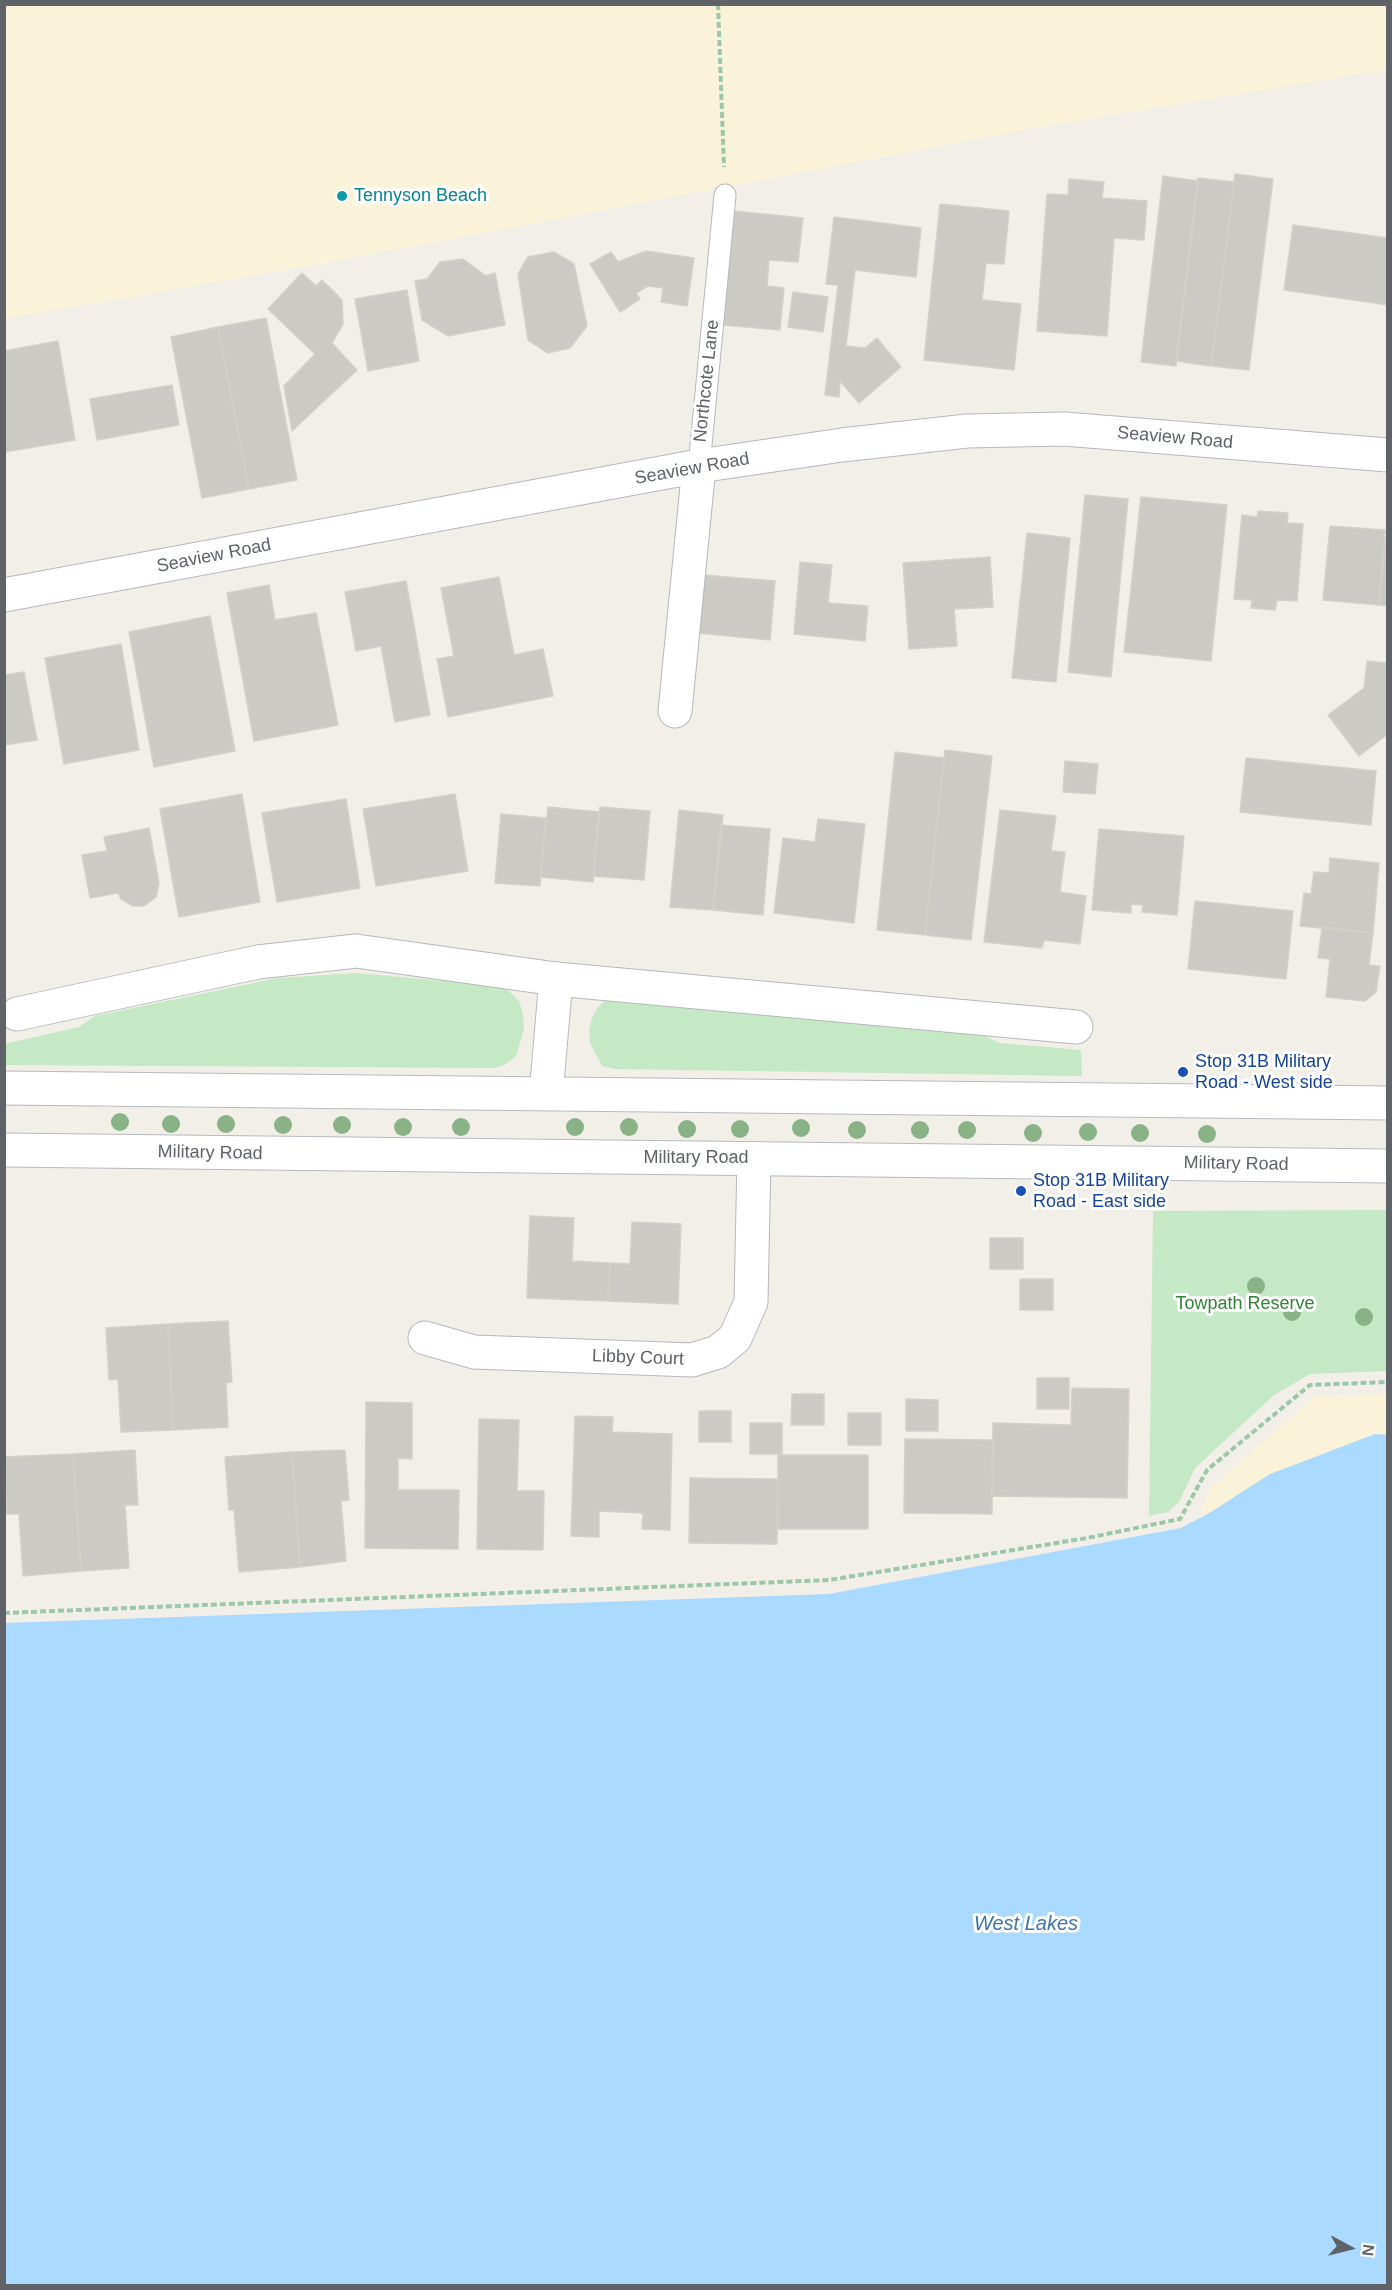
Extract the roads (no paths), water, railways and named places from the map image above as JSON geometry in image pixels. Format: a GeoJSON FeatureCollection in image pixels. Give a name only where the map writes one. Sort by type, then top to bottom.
{"type":"FeatureCollection","features":[{"type":"Feature","properties":{"kind":"street","name":"Seaview Road"},"geometry":{"type":"LineString","coordinates":[[4,595],[699,466],[842,445],[967,431],[1064,429],[1388,455]]}},
{"type":"Feature","properties":{"kind":"street","name":"Northcote Lane"},"geometry":{"type":"LineString","coordinates":[[675,711],[699,466]]}},
{"type":"Feature","properties":{"kind":"street"},"geometry":{"type":"LineString","coordinates":[[17,1014],[258,962],[356,951],[556,979],[1076,1027]]}},
{"type":"Feature","properties":{"kind":"street"},"geometry":{"type":"LineString","coordinates":[[546,1094],[556,979]]}},
{"type":"Feature","properties":{"kind":"street"},"geometry":{"type":"LineString","coordinates":[[4,1088],[1388,1103]]}},
{"type":"Feature","properties":{"kind":"street","name":"Military Road"},"geometry":{"type":"LineString","coordinates":[[4,1150],[1388,1166]]}},
{"type":"Feature","properties":{"kind":"street","name":"Libby Court"},"geometry":{"type":"LineString","coordinates":[[425,1338],[474,1352],[692,1359],[718,1352],[735,1338],[751,1302],[754,1159]]}},
{"type":"Feature","properties":{"kind":"lane","name":"Northcote Lane"},"geometry":{"type":"LineString","coordinates":[[699,466],[725,195]]}},
{"type":"Feature","properties":{"kind":"water","name":"West Lakes"},"geometry":{"type":"Polygon","coordinates":[[[1375,1434],[1388,1435],[1387,2285],[5,2285],[5,1623],[829,1594],[1181,1528],[1211,1512],[1270,1474],[1375,1434]]]}},
{"type":"Feature","properties":{"kind":"place","name":"Tennyson Beach"},"geometry":{"type":"Point","coordinates":[342,196]}},
{"type":"Feature","properties":{"kind":"place","name":"Stop 31B Military Road - West side"},"geometry":{"type":"Point","coordinates":[1183,1072]}},
{"type":"Feature","properties":{"kind":"place","name":"Stop 31B Military Road - East side"},"geometry":{"type":"Point","coordinates":[1021,1191]}},
{"type":"Feature","properties":{"kind":"park label","name":"Towpath Reserve"},"geometry":{"type":"Point","coordinates":[1245,1304]}}]}
